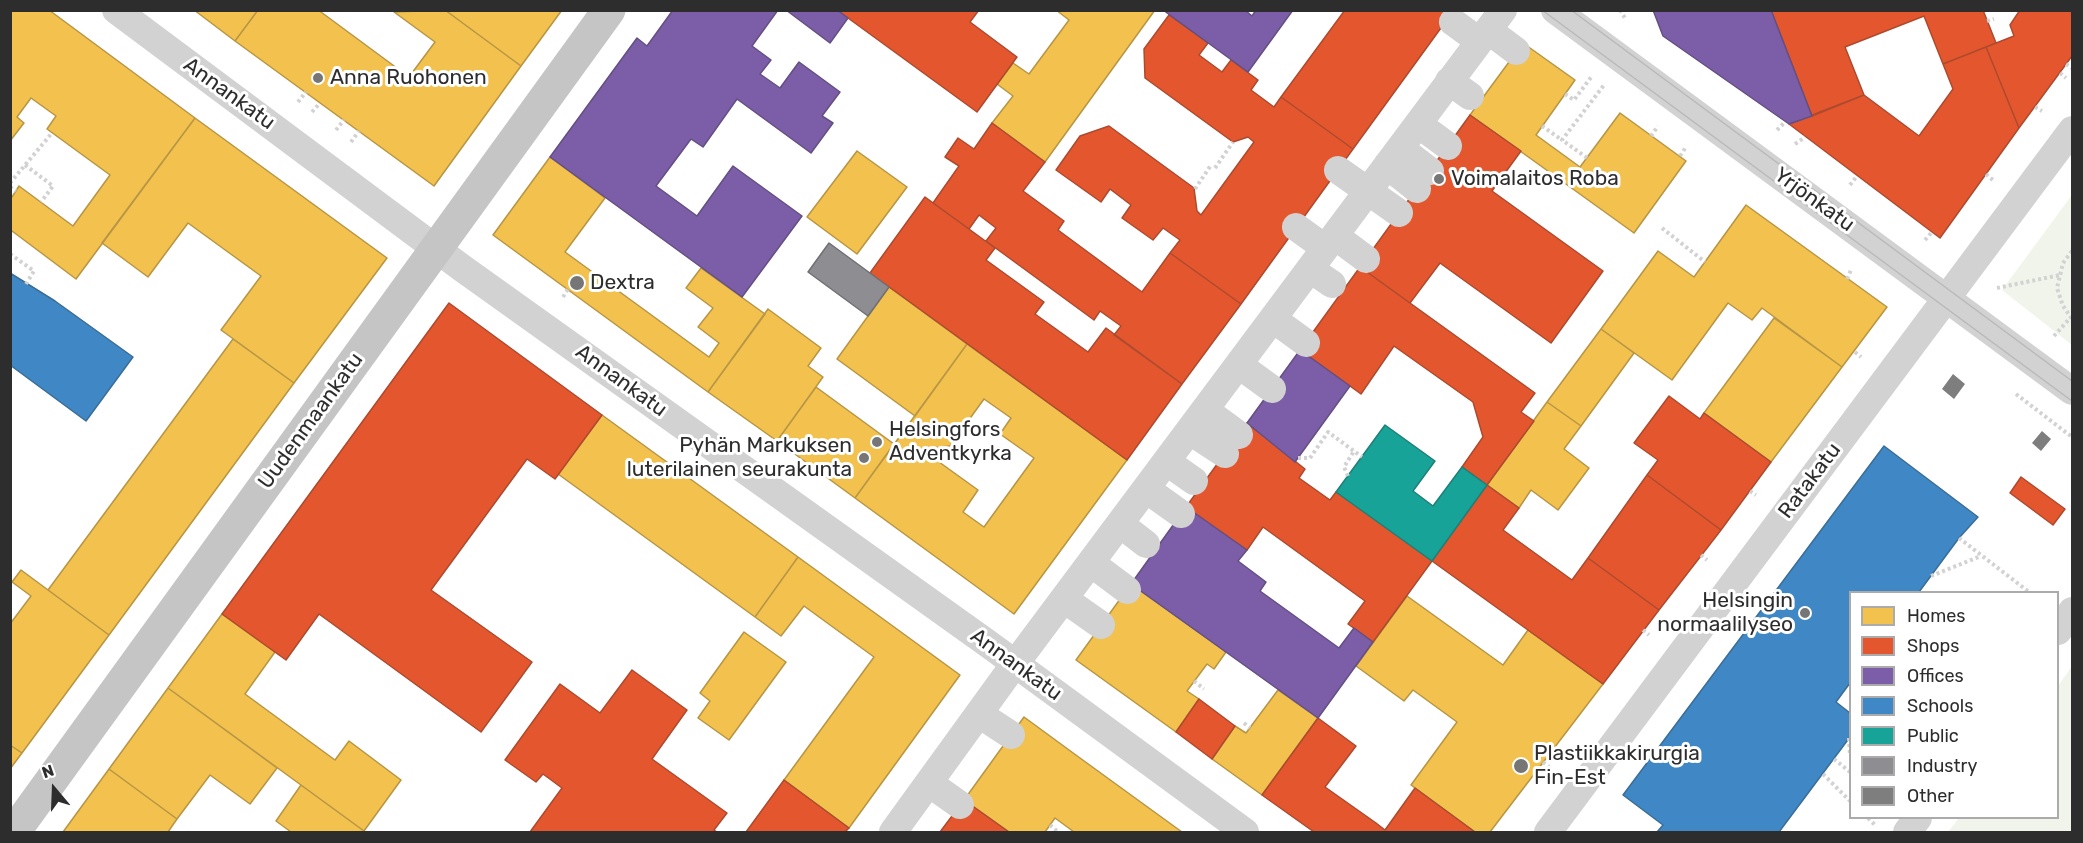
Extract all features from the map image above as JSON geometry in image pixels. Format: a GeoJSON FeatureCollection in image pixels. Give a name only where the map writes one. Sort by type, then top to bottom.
{"type":"FeatureCollection","features":[{"type":"Feature","properties":{"kind":"main road","name":"Uudenmaankatu"},"geometry":{"type":"LineString","coordinates":[[14,832],[609,10]]}},
{"type":"Feature","properties":{"kind":"street","name":"Annankatu"},"geometry":{"type":"LineString","coordinates":[[116,10],[437,248],[987,643],[1245,832]]}},
{"type":"Feature","properties":{"kind":"street","name":"Yrjönkatu"},"geometry":{"type":"LineString","coordinates":[[1555,10],[2073,391]]}},
{"type":"Feature","properties":{"kind":"street"},"geometry":{"type":"LineString","coordinates":[[1453,22],[1490,27],[1516,51]]}},
{"type":"Feature","properties":{"kind":"street"},"geometry":{"type":"LineString","coordinates":[[896,832],[974,721],[1206,408],[1273,319],[1325,259],[1378,178],[1420,121],[1460,88],[1490,27]]}},
{"type":"Feature","properties":{"kind":"street"},"geometry":{"type":"LineString","coordinates":[[1420,121],[1450,143]]}},
{"type":"Feature","properties":{"kind":"street","name":"Ratakatu"},"geometry":{"type":"LineString","coordinates":[[1548,832],[2073,130]]}},
{"type":"Feature","properties":{"kind":"street"},"geometry":{"type":"LineString","coordinates":[[1338,170],[1378,178],[1409,200],[1378,178]]}},
{"type":"Feature","properties":{"kind":"street"},"geometry":{"type":"LineString","coordinates":[[1296,227],[1325,259],[1366,259]]}},
{"type":"Feature","properties":{"kind":"street"},"geometry":{"type":"LineString","coordinates":[[1273,319],[1303,341]]}},
{"type":"Feature","properties":{"kind":"street"},"geometry":{"type":"LineString","coordinates":[[1239,365],[1272,389]]}},
{"type":"Feature","properties":{"kind":"street"},"geometry":{"type":"LineString","coordinates":[[1206,408],[1237,431],[1206,408]]}},
{"type":"Feature","properties":{"kind":"street"},"geometry":{"type":"LineString","coordinates":[[1167,462],[1194,481]]}},
{"type":"Feature","properties":{"kind":"street"},"geometry":{"type":"LineString","coordinates":[[1142,494],[1173,516]]}},
{"type":"Feature","properties":{"kind":"street"},"geometry":{"type":"LineString","coordinates":[[1120,524],[1146,544]]}},
{"type":"Feature","properties":{"kind":"street"},"geometry":{"type":"LineString","coordinates":[[1091,563],[1126,590]]}},
{"type":"Feature","properties":{"kind":"street"},"geometry":{"type":"LineString","coordinates":[[1064,599],[1101,625]]}},
{"type":"Feature","properties":{"kind":"street"},"geometry":{"type":"LineString","coordinates":[[2059,630],[2073,611]]}},
{"type":"Feature","properties":{"kind":"street"},"geometry":{"type":"LineString","coordinates":[[974,721],[1005,743]]}},
{"type":"Feature","properties":{"kind":"street"},"geometry":{"type":"LineString","coordinates":[[927,786],[958,808]]}},
{"type":"Feature","properties":{"kind":"street"},"geometry":{"type":"LineString","coordinates":[[1907,832],[1917,819]]}},
{"type":"Feature","properties":{"kind":"path"},"geometry":{"type":"LineString","coordinates":[[1987,21],[1995,19]]}},
{"type":"Feature","properties":{"kind":"path"},"geometry":{"type":"LineString","coordinates":[[2066,64],[2073,68]]}},
{"type":"Feature","properties":{"kind":"path"},"geometry":{"type":"LineString","coordinates":[[2060,73],[2066,78]]}},
{"type":"Feature","properties":{"kind":"path"},"geometry":{"type":"LineString","coordinates":[[1566,94],[1574,100],[1592,75]]}},
{"type":"Feature","properties":{"kind":"path"},"geometry":{"type":"LineString","coordinates":[[1562,140],[1604,84]]}},
{"type":"Feature","properties":{"kind":"path"},"geometry":{"type":"LineString","coordinates":[[298,102],[306,92]]}},
{"type":"Feature","properties":{"kind":"path"},"geometry":{"type":"LineString","coordinates":[[312,112],[320,103]]}},
{"type":"Feature","properties":{"kind":"path"},"geometry":{"type":"LineString","coordinates":[[2035,107],[2042,111]]}},
{"type":"Feature","properties":{"kind":"path"},"geometry":{"type":"LineString","coordinates":[[336,130],[344,120]]}},
{"type":"Feature","properties":{"kind":"path"},"geometry":{"type":"LineString","coordinates":[[1777,130],[1785,122]]}},
{"type":"Feature","properties":{"kind":"path"},"geometry":{"type":"LineString","coordinates":[[1651,135],[1659,125]]}},
{"type":"Feature","properties":{"kind":"path"},"geometry":{"type":"LineString","coordinates":[[1542,126],[1587,158]]}},
{"type":"Feature","properties":{"kind":"path"},"geometry":{"type":"LineString","coordinates":[[351,142],[359,132]]}},
{"type":"Feature","properties":{"kind":"path"},"geometry":{"type":"LineString","coordinates":[[16,191],[10,185],[52,133]]}},
{"type":"Feature","properties":{"kind":"path"},"geometry":{"type":"LineString","coordinates":[[1795,144],[1804,137]]}},
{"type":"Feature","properties":{"kind":"path"},"geometry":{"type":"LineString","coordinates":[[1195,189],[1233,142]]}},
{"type":"Feature","properties":{"kind":"path"},"geometry":{"type":"LineString","coordinates":[[1680,156],[1686,147]]}},
{"type":"Feature","properties":{"kind":"path"},"geometry":{"type":"LineString","coordinates":[[25,165],[53,186],[41,202]]}},
{"type":"Feature","properties":{"kind":"path"},"geometry":{"type":"LineString","coordinates":[[1986,174],[1993,180]]}},
{"type":"Feature","properties":{"kind":"path"},"geometry":{"type":"LineString","coordinates":[[1850,184],[1857,176]]}},
{"type":"Feature","properties":{"kind":"path"},"geometry":{"type":"LineString","coordinates":[[1662,228],[1705,262]]}},
{"type":"Feature","properties":{"kind":"path"},"geometry":{"type":"LineString","coordinates":[[1925,240],[1932,232]]}},
{"type":"Feature","properties":{"kind":"path"},"geometry":{"type":"LineString","coordinates":[[2051,339],[2072,318],[2063,306],[2057,288],[2063,263],[2073,250]]}},
{"type":"Feature","properties":{"kind":"path"},"geometry":{"type":"LineString","coordinates":[[10,254],[34,271],[26,284]]}},
{"type":"Feature","properties":{"kind":"path"},"geometry":{"type":"LineString","coordinates":[[1847,279],[1851,270]]}},
{"type":"Feature","properties":{"kind":"path"},"geometry":{"type":"LineString","coordinates":[[1993,288],[2060,275]]}},
{"type":"Feature","properties":{"kind":"path"},"geometry":{"type":"LineString","coordinates":[[563,297],[568,290]]}},
{"type":"Feature","properties":{"kind":"path"},"geometry":{"type":"LineString","coordinates":[[1855,352],[1861,357]]}},
{"type":"Feature","properties":{"kind":"path"},"geometry":{"type":"LineString","coordinates":[[1298,459],[1310,458],[1329,432],[1362,457]]}},
{"type":"Feature","properties":{"kind":"path"},"geometry":{"type":"LineString","coordinates":[[1347,476],[1344,467],[1354,451]]}},
{"type":"Feature","properties":{"kind":"path"},"geometry":{"type":"LineString","coordinates":[[1750,491],[1755,495]]}},
{"type":"Feature","properties":{"kind":"path"},"geometry":{"type":"LineString","coordinates":[[1959,538],[2029,591]]}},
{"type":"Feature","properties":{"kind":"path"},"geometry":{"type":"LineString","coordinates":[[1701,555],[1707,560]]}},
{"type":"Feature","properties":{"kind":"path"},"geometry":{"type":"LineString","coordinates":[[1931,576],[1982,556]]}},
{"type":"Feature","properties":{"kind":"path"},"geometry":{"type":"LineString","coordinates":[[1643,630],[1649,635]]}},
{"type":"Feature","properties":{"kind":"path"},"geometry":{"type":"LineString","coordinates":[[1194,681],[1204,689]]}},
{"type":"Feature","properties":{"kind":"path"},"geometry":{"type":"LineString","coordinates":[[1244,723],[1250,728]]}},
{"type":"Feature","properties":{"kind":"path"},"geometry":{"type":"LineString","coordinates":[[1834,759],[1849,770]]}},
{"type":"Feature","properties":{"kind":"path"},"geometry":{"type":"LineString","coordinates":[[1543,762],[1549,767]]}},
{"type":"Feature","properties":{"kind":"path"},"geometry":{"type":"LineString","coordinates":[[1823,774],[1849,799]]}},
{"type":"Feature","properties":{"kind":"path"},"geometry":{"type":"LineString","coordinates":[[1869,819],[1878,828]]}},
{"type":"Feature","properties":{"kind":"path"},"geometry":{"type":"LineString","coordinates":[[1050,825],[1057,831]]}},
{"type":"Feature","properties":{"kind":"shaded area"},"geometry":{"type":"Polygon","coordinates":[[[2072,195],[2072,345],[2002,290],[2072,195]]]}},
{"type":"Feature","properties":{"kind":"shaded area"},"geometry":{"type":"Polygon","coordinates":[[[2072,666],[2072,832],[1948,832],[1958,819],[2059,819],[2059,685],[2072,666]]]}},
{"type":"Feature","properties":{"kind":"building: Homes"},"geometry":{"type":"Polygon","coordinates":[[[10,10],[49,10],[195,118],[76,279],[12,231],[10,234],[10,195],[12,197],[19,186],[73,226],[110,175],[47,129],[56,116],[31,98],[17,117],[24,123],[10,141],[10,10]]]}},
{"type":"Feature","properties":{"kind":"building: Homes"},"geometry":{"type":"Polygon","coordinates":[[[194,10],[258,10],[235,41],[194,10]]]}},
{"type":"Feature","properties":{"kind":"building: Homes"},"geometry":{"type":"Polygon","coordinates":[[[258,10],[322,10],[321,12],[409,77],[435,42],[394,12],[445,10],[521,66],[434,186],[235,41],[258,10]]]}},
{"type":"Feature","properties":{"kind":"building: Homes"},"geometry":{"type":"Polygon","coordinates":[[[445,10],[562,10],[521,66],[445,10]]]}},
{"type":"Feature","properties":{"kind":"building: Homes"},"geometry":{"type":"Polygon","coordinates":[[[1056,10],[1155,10],[1045,162],[992,123],[1013,96],[997,84],[1013,63],[1029,74],[1069,20],[1056,10]]]}},
{"type":"Feature","properties":{"kind":"building: Homes"},"geometry":{"type":"Polygon","coordinates":[[[1523,43],[1575,80],[1536,135],[1580,167],[1620,113],[1686,161],[1634,233],[1470,115],[1523,43]]]}},
{"type":"Feature","properties":{"kind":"building: Homes"},"geometry":{"type":"Polygon","coordinates":[[[195,118],[387,258],[294,383],[221,330],[261,276],[188,223],[148,277],[102,243],[195,118]]]}},
{"type":"Feature","properties":{"kind":"building: Homes"},"geometry":{"type":"Polygon","coordinates":[[[857,151],[907,187],[857,254],[807,217],[857,151]]]}},
{"type":"Feature","properties":{"kind":"building: Homes"},"geometry":{"type":"Polygon","coordinates":[[[550,157],[605,198],[565,252],[709,357],[719,343],[698,327],[713,308],[686,288],[701,268],[765,314],[708,392],[493,235],[550,157]]]}},
{"type":"Feature","properties":{"kind":"building: Homes"},"geometry":{"type":"Polygon","coordinates":[[[1746,205],[1887,307],[1842,367],[1762,308],[1752,320],[1728,303],[1672,380],[1601,329],[1658,251],[1694,277],[1746,205]]]}},
{"type":"Feature","properties":{"kind":"building: Homes"},"geometry":{"type":"Polygon","coordinates":[[[889,287],[967,344],[915,416],[837,359],[889,287]]]}},
{"type":"Feature","properties":{"kind":"building: Homes"},"geometry":{"type":"Polygon","coordinates":[[[768,309],[821,348],[808,366],[823,377],[777,441],[708,392],[768,309]]]}},
{"type":"Feature","properties":{"kind":"building: Homes"},"geometry":{"type":"Polygon","coordinates":[[[1774,318],[1842,367],[1771,462],[1704,413],[1774,318]]]}},
{"type":"Feature","properties":{"kind":"building: Homes"},"geometry":{"type":"Polygon","coordinates":[[[1601,329],[1634,353],[1581,426],[1547,402],[1601,329]]]}},
{"type":"Feature","properties":{"kind":"building: Homes"},"geometry":{"type":"Polygon","coordinates":[[[233,339],[294,383],[109,635],[48,590],[233,339]]]}},
{"type":"Feature","properties":{"kind":"building: Homes"},"geometry":{"type":"Polygon","coordinates":[[[967,344],[1127,460],[1014,614],[855,498],[967,344]],[[984,399],[950,446],[933,448],[928,454],[978,490],[963,512],[984,527],[1034,458],[1000,434],[1011,418],[984,399]]]}},
{"type":"Feature","properties":{"kind":"building: Homes"},"geometry":{"type":"Polygon","coordinates":[[[816,387],[894,444],[855,498],[777,441],[816,387]]]}},
{"type":"Feature","properties":{"kind":"building: Homes"},"geometry":{"type":"Polygon","coordinates":[[[1547,402],[1581,426],[1564,449],[1589,468],[1558,510],[1531,490],[1519,508],[1487,485],[1547,402]]]}},
{"type":"Feature","properties":{"kind":"building: Homes"},"geometry":{"type":"Polygon","coordinates":[[[602,415],[798,557],[755,617],[558,474],[602,415]]]}},
{"type":"Feature","properties":{"kind":"building: Homes"},"geometry":{"type":"Polygon","coordinates":[[[798,557],[960,675],[849,828],[784,780],[874,657],[804,606],[781,636],[755,617],[798,557]]]}},
{"type":"Feature","properties":{"kind":"building: Homes"},"geometry":{"type":"Polygon","coordinates":[[[21,570],[109,635],[22,753],[10,745],[10,624],[31,596],[12,582],[21,570]]]}},
{"type":"Feature","properties":{"kind":"building: Homes"},"geometry":{"type":"Polygon","coordinates":[[[1131,584],[1226,652],[1214,669],[1207,664],[1187,691],[1199,699],[1176,732],[1076,660],[1131,584]]]}},
{"type":"Feature","properties":{"kind":"building: Homes"},"geometry":{"type":"Polygon","coordinates":[[[1407,596],[1503,665],[1528,630],[1603,684],[1490,832],[1475,832],[1411,785],[1457,722],[1413,690],[1404,701],[1356,666],[1407,596]]]}},
{"type":"Feature","properties":{"kind":"building: Homes"},"geometry":{"type":"Polygon","coordinates":[[[222,614],[275,652],[245,694],[335,760],[349,741],[401,780],[364,831],[168,688],[222,614]]]}},
{"type":"Feature","properties":{"kind":"building: Homes"},"geometry":{"type":"Polygon","coordinates":[[[744,632],[786,662],[729,740],[698,718],[710,701],[700,693],[744,632]]]}},
{"type":"Feature","properties":{"kind":"building: Homes"},"geometry":{"type":"Polygon","coordinates":[[[168,688],[277,768],[250,804],[210,775],[177,819],[109,769],[168,688]]]}},
{"type":"Feature","properties":{"kind":"building: Homes"},"geometry":{"type":"Polygon","coordinates":[[[1278,690],[1318,718],[1262,795],[1212,759],[1235,726],[1246,733],[1278,690]]]}},
{"type":"Feature","properties":{"kind":"building: Homes"},"geometry":{"type":"Polygon","coordinates":[[[1024,717],[1182,832],[1074,832],[1055,818],[1045,832],[1009,832],[964,800],[1024,717]]]}},
{"type":"Feature","properties":{"kind":"building: Homes"},"geometry":{"type":"Polygon","coordinates":[[[10,745],[22,753],[10,769],[10,745]]]}},
{"type":"Feature","properties":{"kind":"building: Homes"},"geometry":{"type":"Polygon","coordinates":[[[109,769],[177,819],[168,832],[63,832],[109,769]]]}},
{"type":"Feature","properties":{"kind":"building: Homes"},"geometry":{"type":"Polygon","coordinates":[[[301,785],[364,831],[291,832],[276,821],[301,785]]]}},
{"type":"Feature","properties":{"kind":"building: Shops"},"geometry":{"type":"Polygon","coordinates":[[[837,10],[979,10],[970,22],[1017,57],[977,112],[837,10]]]}},
{"type":"Feature","properties":{"kind":"building: Shops"},"geometry":{"type":"Polygon","coordinates":[[[1345,10],[1454,10],[1353,149],[1281,97],[1345,10]]]}},
{"type":"Feature","properties":{"kind":"building: Shops"},"geometry":{"type":"Polygon","coordinates":[[[1771,10],[1983,10],[1996,43],[1943,64],[1924,16],[1845,47],[1864,95],[1812,116],[1771,10]]]}},
{"type":"Feature","properties":{"kind":"building: Shops"},"geometry":{"type":"Polygon","coordinates":[[[2020,10],[2072,10],[2072,56],[2019,128],[1986,47],[2014,36],[2010,25],[2020,10]]]}},
{"type":"Feature","properties":{"kind":"building: Shops"},"geometry":{"type":"Polygon","coordinates":[[[1169,15],[1208,43],[1199,55],[1222,72],[1231,60],[1258,80],[1251,90],[1274,107],[1281,97],[1353,149],[1241,304],[1170,253],[1180,240],[1163,228],[1153,240],[1122,218],[1131,205],[1110,189],[1101,202],[1056,170],[1080,136],[1109,126],[1194,188],[1197,211],[1201,215],[1254,142],[1248,137],[1233,142],[1145,78],[1144,49],[1169,15]]]}},
{"type":"Feature","properties":{"kind":"building: Shops"},"geometry":{"type":"Polygon","coordinates":[[[1986,47],[2019,128],[1940,238],[1789,124],[1864,95],[1919,136],[1953,89],[1943,64],[1986,47]]]}},
{"type":"Feature","properties":{"kind":"building: Shops"},"geometry":{"type":"Polygon","coordinates":[[[1470,115],[1521,151],[1492,191],[1603,271],[1551,343],[1440,263],[1410,303],[1360,267],[1470,115]]]}},
{"type":"Feature","properties":{"kind":"building: Shops"},"geometry":{"type":"Polygon","coordinates":[[[992,123],[1045,162],[1023,191],[1064,221],[1058,230],[1142,292],[1170,253],[1241,304],[1182,384],[1114,335],[1121,326],[1100,311],[1094,320],[986,241],[996,228],[979,215],[969,229],[933,203],[959,166],[945,157],[958,138],[974,149],[992,123]]]}},
{"type":"Feature","properties":{"kind":"building: Shops"},"geometry":{"type":"Polygon","coordinates":[[[925,197],[995,248],[986,260],[1044,302],[1035,314],[1088,352],[1106,328],[1182,384],[1127,460],[870,273],[925,197]]]}},
{"type":"Feature","properties":{"kind":"building: Shops"},"geometry":{"type":"Polygon","coordinates":[[[1360,267],[1535,393],[1521,412],[1534,421],[1487,485],[1462,467],[1483,437],[1473,402],[1394,346],[1361,394],[1300,350],[1360,267]]]}},
{"type":"Feature","properties":{"kind":"building: Shops"},"geometry":{"type":"Polygon","coordinates":[[[449,303],[602,415],[555,479],[527,459],[431,590],[532,662],[481,732],[319,614],[286,660],[222,614],[449,303]]]}},
{"type":"Feature","properties":{"kind":"building: Shops"},"geometry":{"type":"Polygon","coordinates":[[[1669,396],[1700,419],[1704,413],[1771,462],[1721,530],[1647,475],[1658,460],[1634,443],[1669,396]]]}},
{"type":"Feature","properties":{"kind":"building: Shops"},"geometry":{"type":"Polygon","coordinates":[[[1247,423],[1305,469],[1299,478],[1330,500],[1336,492],[1432,561],[1373,642],[1348,624],[1365,601],[1263,527],[1247,550],[1186,507],[1247,423]]]}},
{"type":"Feature","properties":{"kind":"building: Shops"},"geometry":{"type":"Polygon","coordinates":[[[1647,475],[1721,530],[1659,610],[1588,558],[1647,475]]]}},
{"type":"Feature","properties":{"kind":"building: Shops"},"geometry":{"type":"Polygon","coordinates":[[[2021,477],[2065,509],[2053,525],[2010,493],[2021,477]]]}},
{"type":"Feature","properties":{"kind":"building: Shops"},"geometry":{"type":"Polygon","coordinates":[[[1487,485],[1519,508],[1503,530],[1572,580],[1588,558],[1659,610],[1603,684],[1432,561],[1487,485]]]}},
{"type":"Feature","properties":{"kind":"building: Shops"},"geometry":{"type":"Polygon","coordinates":[[[632,670],[687,710],[652,759],[727,813],[714,830],[717,832],[530,832],[562,788],[543,774],[536,782],[505,760],[560,684],[600,713],[632,670]]]}},
{"type":"Feature","properties":{"kind":"building: Shops"},"geometry":{"type":"Polygon","coordinates":[[[1199,699],[1235,726],[1212,759],[1176,732],[1199,699]]]}},
{"type":"Feature","properties":{"kind":"building: Shops"},"geometry":{"type":"Polygon","coordinates":[[[1318,718],[1356,746],[1325,787],[1385,830],[1415,788],[1475,832],[1314,832],[1262,795],[1318,718]]]}},
{"type":"Feature","properties":{"kind":"building: Shops"},"geometry":{"type":"Polygon","coordinates":[[[784,780],[849,828],[845,832],[746,832],[784,780]]]}},
{"type":"Feature","properties":{"kind":"building: Shops"},"geometry":{"type":"Polygon","coordinates":[[[964,800],[1009,832],[940,832],[964,800]]]}},
{"type":"Feature","properties":{"kind":"building: Offices"},"geometry":{"type":"Polygon","coordinates":[[[673,10],[778,10],[752,46],[771,60],[760,74],[780,88],[799,62],[840,92],[822,116],[833,123],[811,153],[737,99],[703,147],[691,139],[656,186],[697,216],[733,166],[802,216],[742,297],[550,157],[637,38],[647,46],[673,10]]]}},
{"type":"Feature","properties":{"kind":"building: Offices"},"geometry":{"type":"Polygon","coordinates":[[[786,10],[837,10],[848,18],[830,43],[786,10]]]}},
{"type":"Feature","properties":{"kind":"building: Offices"},"geometry":{"type":"Polygon","coordinates":[[[1163,10],[1245,10],[1252,16],[1256,10],[1293,10],[1248,72],[1163,10]]]}},
{"type":"Feature","properties":{"kind":"building: Offices"},"geometry":{"type":"Polygon","coordinates":[[[1653,10],[1771,10],[1812,116],[1789,124],[1663,36],[1653,10]]]}},
{"type":"Feature","properties":{"kind":"building: Offices"},"geometry":{"type":"Polygon","coordinates":[[[1300,350],[1350,386],[1295,462],[1247,423],[1300,350]]]}},
{"type":"Feature","properties":{"kind":"building: Offices"},"geometry":{"type":"Polygon","coordinates":[[[1186,507],[1247,550],[1238,561],[1266,582],[1260,591],[1339,648],[1354,628],[1373,642],[1318,718],[1131,584],[1186,507]]]}},
{"type":"Feature","properties":{"kind":"building: Schools"},"geometry":{"type":"Polygon","coordinates":[[[10,273],[55,301],[133,357],[86,421],[10,365],[10,273]]]}},
{"type":"Feature","properties":{"kind":"building: Schools","name":"Helsingin normaalilyseo"},"geometry":{"type":"Polygon","coordinates":[[[1884,446],[1978,517],[1959,538],[1920,591],[1849,591],[1849,684],[1836,702],[1849,712],[1849,738],[1779,832],[1657,832],[1663,825],[1623,795],[1884,446]]]}},
{"type":"Feature","properties":{"kind":"building: Public"},"geometry":{"type":"Polygon","coordinates":[[[1385,425],[1435,461],[1413,491],[1433,506],[1462,467],[1487,485],[1432,561],[1336,492],[1385,425]]]}},
{"type":"Feature","properties":{"kind":"building: Industry"},"geometry":{"type":"Polygon","coordinates":[[[829,243],[889,287],[868,316],[808,272],[829,243]]]}},
{"type":"Feature","properties":{"kind":"building: Other"},"geometry":{"type":"Polygon","coordinates":[[[1953,374],[1965,384],[1954,399],[1942,389],[1953,374]]]}},
{"type":"Feature","properties":{"kind":"building: Other"},"geometry":{"type":"Polygon","coordinates":[[[2042,431],[2051,439],[2041,451],[2032,443],[2042,431]]]}},
{"type":"Feature","properties":{"kind":"tram line"},"geometry":{"type":"LineString","coordinates":[[1542,10],[2072,401]]}},
{"type":"Feature","properties":{"kind":"tram line"},"geometry":{"type":"LineString","coordinates":[[1571,10],[2072,381]]}},
{"type":"Feature","properties":{"kind":"place","name":"Anna Ruohonen"},"geometry":{"type":"Point","coordinates":[318,78]}},
{"type":"Feature","properties":{"kind":"place","name":"Voimalaitos Roba"},"geometry":{"type":"Point","coordinates":[1439,179]}},
{"type":"Feature","properties":{"kind":"place","name":"Dextra"},"geometry":{"type":"Point","coordinates":[577,283]}},
{"type":"Feature","properties":{"kind":"place","name":"Helsingfors Adventkyrka"},"geometry":{"type":"Point","coordinates":[877,442]}},
{"type":"Feature","properties":{"kind":"place","name":"Pyhän Markuksen luterilainen seurakunta"},"geometry":{"type":"Point","coordinates":[864,458]}},
{"type":"Feature","properties":{"kind":"place","name":"Helsingin normaalilyseo"},"geometry":{"type":"Point","coordinates":[1805,613]}},
{"type":"Feature","properties":{"kind":"place","name":"Plastiikkakirurgia Fin-Est"},"geometry":{"type":"Point","coordinates":[1521,766]}}]}
